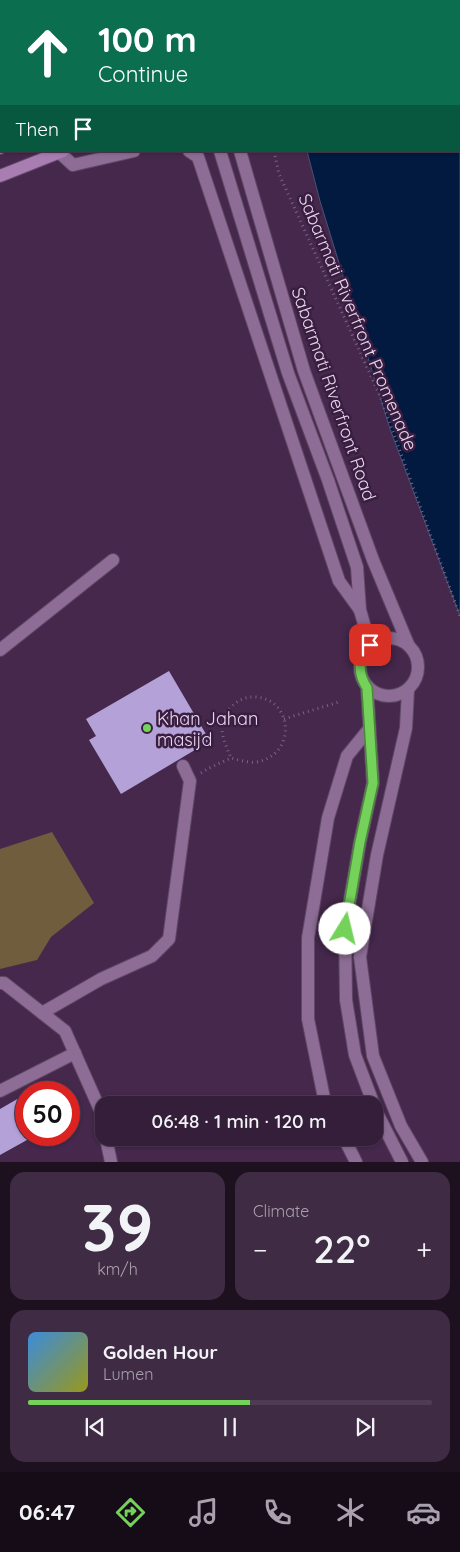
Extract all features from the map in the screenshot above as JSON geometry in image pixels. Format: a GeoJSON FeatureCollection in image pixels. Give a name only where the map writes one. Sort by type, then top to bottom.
{"type":"FeatureCollection","features":[{"type":"Feature","properties":{"kind":"main road"},"geometry":{"type":"LineString","coordinates":[[0,176],[62,152],[73,165],[130,152]]}},
{"type":"Feature","properties":{"kind":"main road"},"geometry":{"type":"LineString","coordinates":[[190,152],[198,157],[339,581],[360,610]]}},
{"type":"Feature","properties":{"kind":"main road"},"geometry":{"type":"LineString","coordinates":[[220,152],[288,373],[328,480],[357,567],[360,610],[370,645]]}},
{"type":"Feature","properties":{"kind":"main road","name":"Sabarmati Riverfront Road"},"geometry":{"type":"LineString","coordinates":[[240,152],[304,371],[373,560],[408,644]]}},
{"type":"Feature","properties":{"kind":"main road"},"geometry":{"type":"LineString","coordinates":[[0,650],[113,560]]}},
{"type":"Feature","properties":{"kind":"main road"},"geometry":{"type":"LineString","coordinates":[[388,638],[408,644],[417,658],[418,667],[418,675],[408,690],[392,697],[374,693],[367,688],[362,680],[360,661],[370,645],[388,638]]}},
{"type":"Feature","properties":{"kind":"main road"},"geometry":{"type":"LineString","coordinates":[[367,688],[373,783],[360,842],[345,929],[346,1000],[355,1055],[377,1113],[402,1162]]}},
{"type":"Feature","properties":{"kind":"main road"},"geometry":{"type":"LineString","coordinates":[[408,690],[406,728],[377,855],[360,957],[373,1056],[401,1126],[422,1162]]}},
{"type":"Feature","properties":{"kind":"main road"},"geometry":{"type":"LineString","coordinates":[[324,1096],[308,1019],[308,938],[328,818],[347,756],[369,729]]}},
{"type":"Feature","properties":{"kind":"main road"},"geometry":{"type":"LineString","coordinates":[[42,1013],[101,979],[152,956],[170,939],[190,781],[183,766]]}},
{"type":"Feature","properties":{"kind":"main road"},"geometry":{"type":"LineString","coordinates":[[0,983],[4,983],[65,1031],[95,1099]]}},
{"type":"Feature","properties":{"kind":"main road"},"geometry":{"type":"LineString","coordinates":[[0,1091],[75,1054]]}},
{"type":"Feature","properties":{"kind":"main road"},"geometry":{"type":"LineString","coordinates":[[108,1146],[111,1162]]}},
{"type":"Feature","properties":{"kind":"main road"},"geometry":{"type":"LineString","coordinates":[[348,1146],[356,1162]]}},
{"type":"Feature","properties":{"kind":"path","name":"Sabarmati Riverfront Promenade"},"geometry":{"type":"LineString","coordinates":[[274,152],[280,174],[380,396],[460,616]]}},
{"type":"Feature","properties":{"kind":"path"},"geometry":{"type":"LineString","coordinates":[[190,781],[209,768],[231,758],[258,762],[272,756],[282,746],[286,731],[284,719],[278,706],[265,698],[250,697],[237,701],[223,715],[221,724],[231,758]]}},
{"type":"Feature","properties":{"kind":"path"},"geometry":{"type":"LineString","coordinates":[[284,719],[339,702]]}},
{"type":"Feature","properties":{"kind":"shaded area"},"geometry":{"type":"Polygon","coordinates":[[[52,832],[94,903],[51,937],[37,960],[0,969],[0,849],[52,832]]]}},
{"type":"Feature","properties":{"kind":"water"},"geometry":{"type":"Polygon","coordinates":[[[307,152],[460,152],[460,616],[390,429],[320,201],[307,152]]]}},
{"type":"Feature","properties":{"kind":"building","name":"Khan Jahan masijd"},"geometry":{"type":"Polygon","coordinates":[[[169,671],[210,741],[121,794],[89,740],[96,736],[86,719],[169,671]]]}},
{"type":"Feature","properties":{"kind":"building"},"geometry":{"type":"Polygon","coordinates":[[[15,1100],[16,1146],[0,1155],[0,1109],[15,1100]]]}},
{"type":"Feature","properties":{"kind":"place","name":"Khan Jahan masijd"},"geometry":{"type":"Point","coordinates":[147,728]}},
{"type":"Feature","properties":{"kind":"route"},"geometry":{"type":"LineString","coordinates":[[345,929],[360,842],[373,783],[367,688],[362,680],[360,670],[360,661],[370,645]]}}]}
